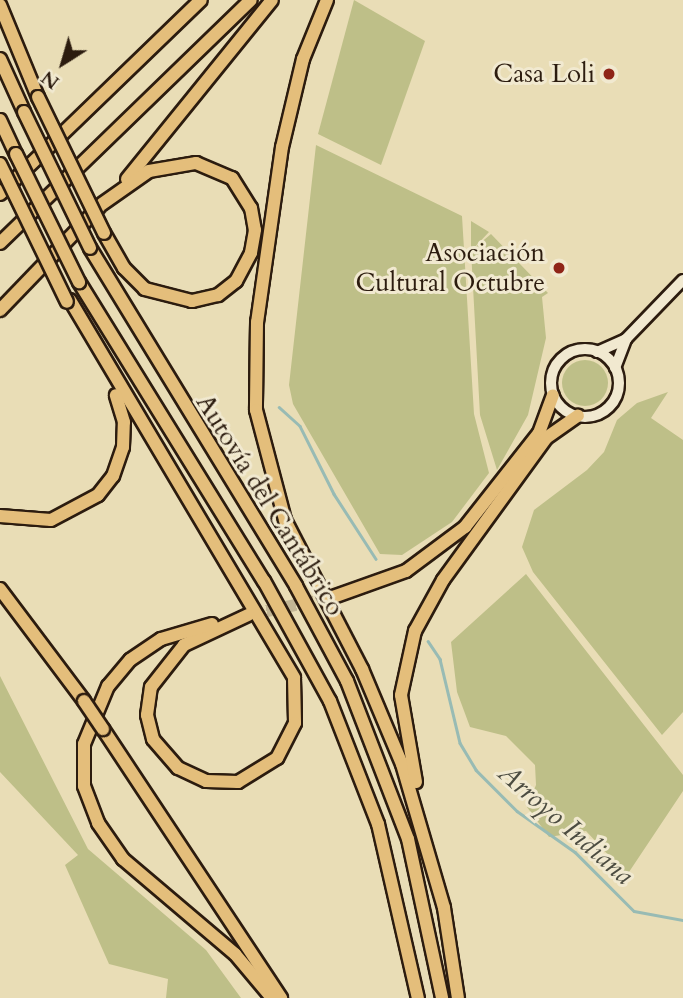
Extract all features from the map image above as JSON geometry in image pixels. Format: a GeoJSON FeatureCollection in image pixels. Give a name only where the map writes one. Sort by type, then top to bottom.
{"type":"FeatureCollection","features":[{"type":"Feature","properties":{"kind":"highway"},"geometry":{"type":"LineString","coordinates":[[0,194],[201,0]]}},
{"type":"Feature","properties":{"kind":"highway"},"geometry":{"type":"LineString","coordinates":[[0,243],[251,0]]}},
{"type":"Feature","properties":{"kind":"highway"},"geometry":{"type":"LineString","coordinates":[[0,310],[163,138],[272,0]]}},
{"type":"Feature","properties":{"kind":"highway"},"geometry":{"type":"LineString","coordinates":[[327,0],[296,80],[277,174],[257,322],[256,410],[279,505],[386,723],[444,908]]}},
{"type":"Feature","properties":{"kind":"highway"},"geometry":{"type":"LineString","coordinates":[[0,5],[38,97],[104,233],[124,268],[145,289],[192,301],[218,295],[236,281],[251,253],[255,230],[251,208],[232,178],[196,163],[149,170],[102,204]]}},
{"type":"Feature","properties":{"kind":"highway","name":"Autovía del Cantábrico"},"geometry":{"type":"LineString","coordinates":[[0,59],[90,248],[296,586],[347,681],[408,839],[442,998]]}},
{"type":"Feature","properties":{"kind":"highway","name":"Autovía del Cantábrico"},"geometry":{"type":"LineString","coordinates":[[0,120],[79,282],[264,581],[330,701],[378,824],[418,998]]}},
{"type":"Feature","properties":{"kind":"highway"},"geometry":{"type":"LineString","coordinates":[[0,164],[119,401],[124,422],[121,456],[106,487],[71,514],[31,522],[0,516]]}},
{"type":"Feature","properties":{"kind":"highway"},"geometry":{"type":"LineString","coordinates":[[0,300],[29,279]]}},
{"type":"Feature","properties":{"kind":"highway"},"geometry":{"type":"LineString","coordinates":[[68,301],[294,678],[298,711],[285,746],[253,777],[223,783],[192,775],[167,758],[153,739],[147,715],[151,687],[165,664],[219,625]]}},
{"type":"Feature","properties":{"kind":"highway"},"geometry":{"type":"LineString","coordinates":[[333,597],[391,578],[434,553],[480,512],[540,433],[553,395]]}},
{"type":"Feature","properties":{"kind":"highway"},"geometry":{"type":"LineString","coordinates":[[458,998],[444,908],[403,722],[407,656],[450,570],[546,438],[574,415]]}},
{"type":"Feature","properties":{"kind":"highway"},"geometry":{"type":"LineString","coordinates":[[540,433],[574,415]]}},
{"type":"Feature","properties":{"kind":"highway"},"geometry":{"type":"LineString","coordinates":[[0,589],[84,701],[281,998]]}},
{"type":"Feature","properties":{"kind":"highway"},"geometry":{"type":"LineString","coordinates":[[248,615],[219,625],[177,632],[130,660],[98,701],[84,744],[82,775],[92,811],[122,859],[235,954],[272,998]]}},
{"type":"Feature","properties":{"kind":"main road"},"geometry":{"type":"LineString","coordinates":[[626,339],[615,368],[618,385],[612,403],[594,416],[574,415],[553,395],[552,376],[561,359],[579,350],[597,352],[626,339],[683,279]]}},
{"type":"Feature","properties":{"kind":"main road"},"geometry":{"type":"LineString","coordinates":[[597,352],[615,368]]}},
{"type":"Feature","properties":{"kind":"green space"},"geometry":{"type":"Polygon","coordinates":[[[354,0],[425,41],[381,165],[318,134],[354,0]]]}},
{"type":"Feature","properties":{"kind":"green space"},"geometry":{"type":"Polygon","coordinates":[[[316,145],[462,216],[474,414],[489,473],[452,522],[402,555],[380,554],[293,404],[289,385],[316,145]]]}},
{"type":"Feature","properties":{"kind":"green space"},"geometry":{"type":"Polygon","coordinates":[[[471,221],[489,232],[472,250],[491,234],[548,293],[542,297],[546,338],[528,415],[497,470],[480,415],[471,250],[471,221]]]}},
{"type":"Feature","properties":{"kind":"green space"},"geometry":{"type":"Polygon","coordinates":[[[585,360],[601,367],[608,383],[601,399],[585,406],[569,399],[562,383],[569,367],[585,360]]]}},
{"type":"Feature","properties":{"kind":"green space"},"geometry":{"type":"Polygon","coordinates":[[[668,392],[651,418],[683,440],[683,712],[662,735],[533,572],[522,547],[534,510],[587,470],[604,452],[617,420],[637,403],[668,392]]]}},
{"type":"Feature","properties":{"kind":"green space"},"geometry":{"type":"Polygon","coordinates":[[[526,574],[683,775],[683,791],[627,875],[586,831],[549,837],[527,807],[536,785],[535,765],[506,736],[470,727],[457,692],[451,642],[526,574]]]}},
{"type":"Feature","properties":{"kind":"green space"},"geometry":{"type":"Polygon","coordinates":[[[0,676],[88,849],[206,950],[241,998],[166,998],[168,979],[109,964],[65,865],[78,855],[0,772],[0,676]]]}},
{"type":"Feature","properties":{"kind":"waterway","name":"Arroyo Indiana"},"geometry":{"type":"LineString","coordinates":[[279,407],[300,426],[334,494],[376,559]]}},
{"type":"Feature","properties":{"kind":"waterway","name":"Arroyo Indiana"},"geometry":{"type":"LineString","coordinates":[[428,641],[440,659],[460,743],[476,770],[517,811],[575,852],[634,911],[683,920]]}},
{"type":"Feature","properties":{"kind":"tunnel"},"geometry":{"type":"LineString","coordinates":[[249,615],[333,597]]}},
{"type":"Feature","properties":{"kind":"place","name":"Casa Loli"},"geometry":{"type":"Point","coordinates":[609,74]}},
{"type":"Feature","properties":{"kind":"place","name":"Asociación Cultural Octubre"},"geometry":{"type":"Point","coordinates":[559,268]}}]}
